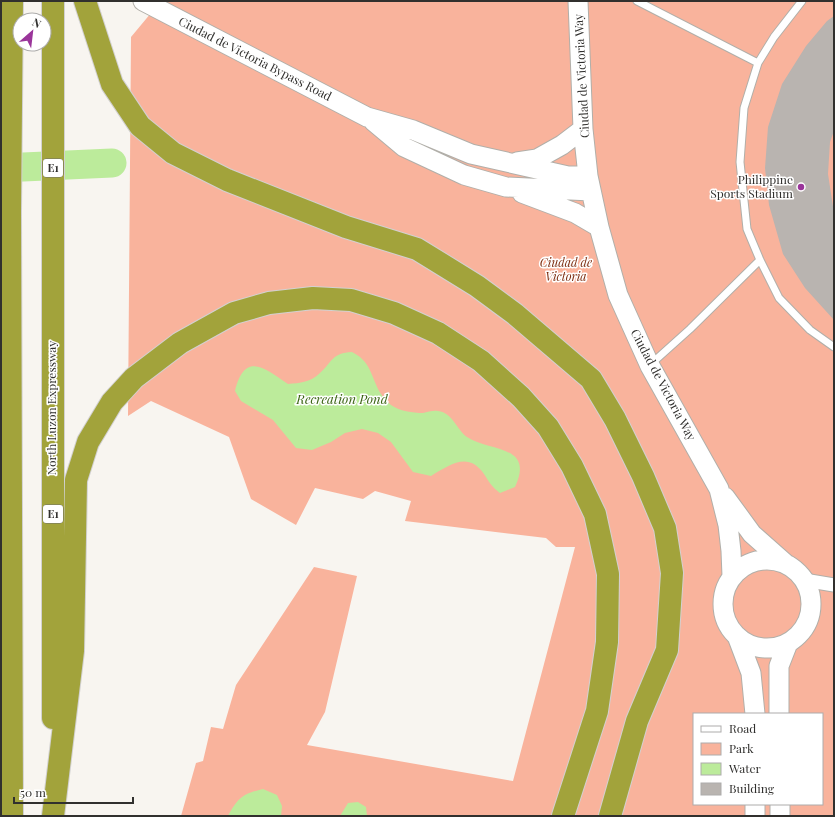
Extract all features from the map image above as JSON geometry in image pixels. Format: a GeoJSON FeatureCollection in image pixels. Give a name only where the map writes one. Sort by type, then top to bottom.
{"type":"FeatureCollection","features":[{"type":"Feature","properties":{"kind":"highway"},"geometry":{"type":"LineString","coordinates":[[12,1],[10,211],[12,816]]}},
{"type":"Feature","properties":{"kind":"highway","name":"North Luzon Expressway"},"geometry":{"type":"LineString","coordinates":[[53,1],[53,816]]}},
{"type":"Feature","properties":{"kind":"highway"},"geometry":{"type":"LineString","coordinates":[[85,1],[112,84],[140,126],[174,153],[227,180],[255,192],[346,227],[417,249],[476,286],[515,314],[591,379],[615,419],[644,476],[665,528],[672,573],[667,650],[637,721],[610,816]]}},
{"type":"Feature","properties":{"kind":"highway"},"geometry":{"type":"LineString","coordinates":[[53,816],[73,651],[76,480],[88,442],[112,402],[129,383],[180,343],[234,313],[269,303],[313,298],[351,300],[394,313],[438,333],[481,361],[521,397],[548,427],[572,466],[592,507],[595,514],[608,574],[607,642],[597,711],[563,816]]}},
{"type":"Feature","properties":{"kind":"highway"},"geometry":{"type":"LineString","coordinates":[[1,679],[12,779]]}},
{"type":"Feature","properties":{"kind":"main road","name":"Ciudad de Victoria Bypass Road"},"geometry":{"type":"LineString","coordinates":[[143,1],[367,117],[413,130],[470,154],[568,176],[590,184]]}},
{"type":"Feature","properties":{"kind":"main road","name":"Ciudad de Victoria Way"},"geometry":{"type":"LineString","coordinates":[[578,1],[583,129],[590,184],[599,227],[618,295],[650,366],[719,490],[728,525],[732,576]]}},
{"type":"Feature","properties":{"kind":"main road","name":"Ciudad de Victoria Bypass Road"},"geometry":{"type":"LineString","coordinates":[[367,117],[404,147],[464,175],[506,187],[590,184]]}},
{"type":"Feature","properties":{"kind":"main road"},"geometry":{"type":"LineString","coordinates":[[508,163],[537,159],[562,145],[583,129]]}},
{"type":"Feature","properties":{"kind":"main road"},"geometry":{"type":"LineString","coordinates":[[506,187],[575,213],[599,227]]}},
{"type":"Feature","properties":{"kind":"main road"},"geometry":{"type":"LineString","coordinates":[[719,490],[752,534],[788,565],[804,580],[812,595],[811,611],[803,630],[788,643],[776,647],[766,648],[752,644],[738,636],[731,628],[723,609],[725,593],[732,576],[744,566],[757,561],[773,561],[788,565]]}},
{"type":"Feature","properties":{"kind":"main road"},"geometry":{"type":"LineString","coordinates":[[738,636],[751,673],[755,713]]}},
{"type":"Feature","properties":{"kind":"main road"},"geometry":{"type":"LineString","coordinates":[[779,713],[779,666],[788,643]]}},
{"type":"Feature","properties":{"kind":"main road"},"geometry":{"type":"LineString","coordinates":[[755,805],[755,816]]}},
{"type":"Feature","properties":{"kind":"main road"},"geometry":{"type":"LineString","coordinates":[[780,805],[780,816]]}},
{"type":"Feature","properties":{"kind":"street"},"geometry":{"type":"LineString","coordinates":[[804,580],[834,585]]}},
{"type":"Feature","properties":{"kind":"lane"},"geometry":{"type":"LineString","coordinates":[[637,1],[758,63]]}},
{"type":"Feature","properties":{"kind":"lane"},"geometry":{"type":"LineString","coordinates":[[802,1],[798,4],[758,63],[744,108],[740,162],[747,229],[760,260],[779,298],[810,330],[834,347]]}},
{"type":"Feature","properties":{"kind":"lane"},"geometry":{"type":"LineString","coordinates":[[650,366],[760,260]]}},
{"type":"Feature","properties":{"kind":"green space","name":"Ciudad de Victoria"},"geometry":{"type":"Polygon","coordinates":[[[161,1],[834,1],[834,816],[181,816],[196,763],[203,761],[211,727],[223,729],[236,685],[314,567],[357,576],[325,712],[307,745],[513,781],[575,547],[556,547],[546,538],[405,521],[411,501],[375,491],[363,499],[315,488],[296,525],[251,499],[229,437],[151,401],[128,416],[131,37],[161,1]]]}},
{"type":"Feature","properties":{"kind":"water","name":"Recreation Pond"},"geometry":{"type":"Polygon","coordinates":[[[352,352],[360,357],[366,364],[381,394],[391,405],[398,409],[411,412],[443,412],[451,418],[467,437],[476,442],[497,448],[514,456],[519,463],[520,473],[515,487],[500,493],[489,482],[478,467],[472,463],[459,462],[452,464],[431,476],[413,472],[391,442],[378,433],[362,429],[345,433],[331,442],[312,450],[296,448],[273,420],[241,401],[235,391],[239,379],[244,371],[250,367],[256,366],[263,369],[288,384],[305,382],[317,376],[333,358],[340,354],[352,352]]]}},
{"type":"Feature","properties":{"kind":"water"},"geometry":{"type":"Polygon","coordinates":[[[263,789],[277,795],[282,806],[281,816],[228,816],[241,798],[245,795],[263,789]]]}},
{"type":"Feature","properties":{"kind":"water"},"geometry":{"type":"Polygon","coordinates":[[[358,802],[366,807],[367,816],[340,816],[348,803],[358,802]]]}},
{"type":"Feature","properties":{"kind":"building","name":"Philippine Sports Stadium"},"geometry":{"type":"Polygon","coordinates":[[[834,16],[834,131],[830,142],[828,174],[834,213],[834,320],[805,288],[783,254],[769,205],[765,168],[768,127],[782,84],[806,46],[827,21],[834,16]]]}},
{"type":"Feature","properties":{"kind":"waterway"},"geometry":{"type":"LineString","coordinates":[[1,168],[112,163]]}},
{"type":"Feature","properties":{"kind":"place","name":"Philippine Sports Stadium"},"geometry":{"type":"Point","coordinates":[801,187]}}]}
